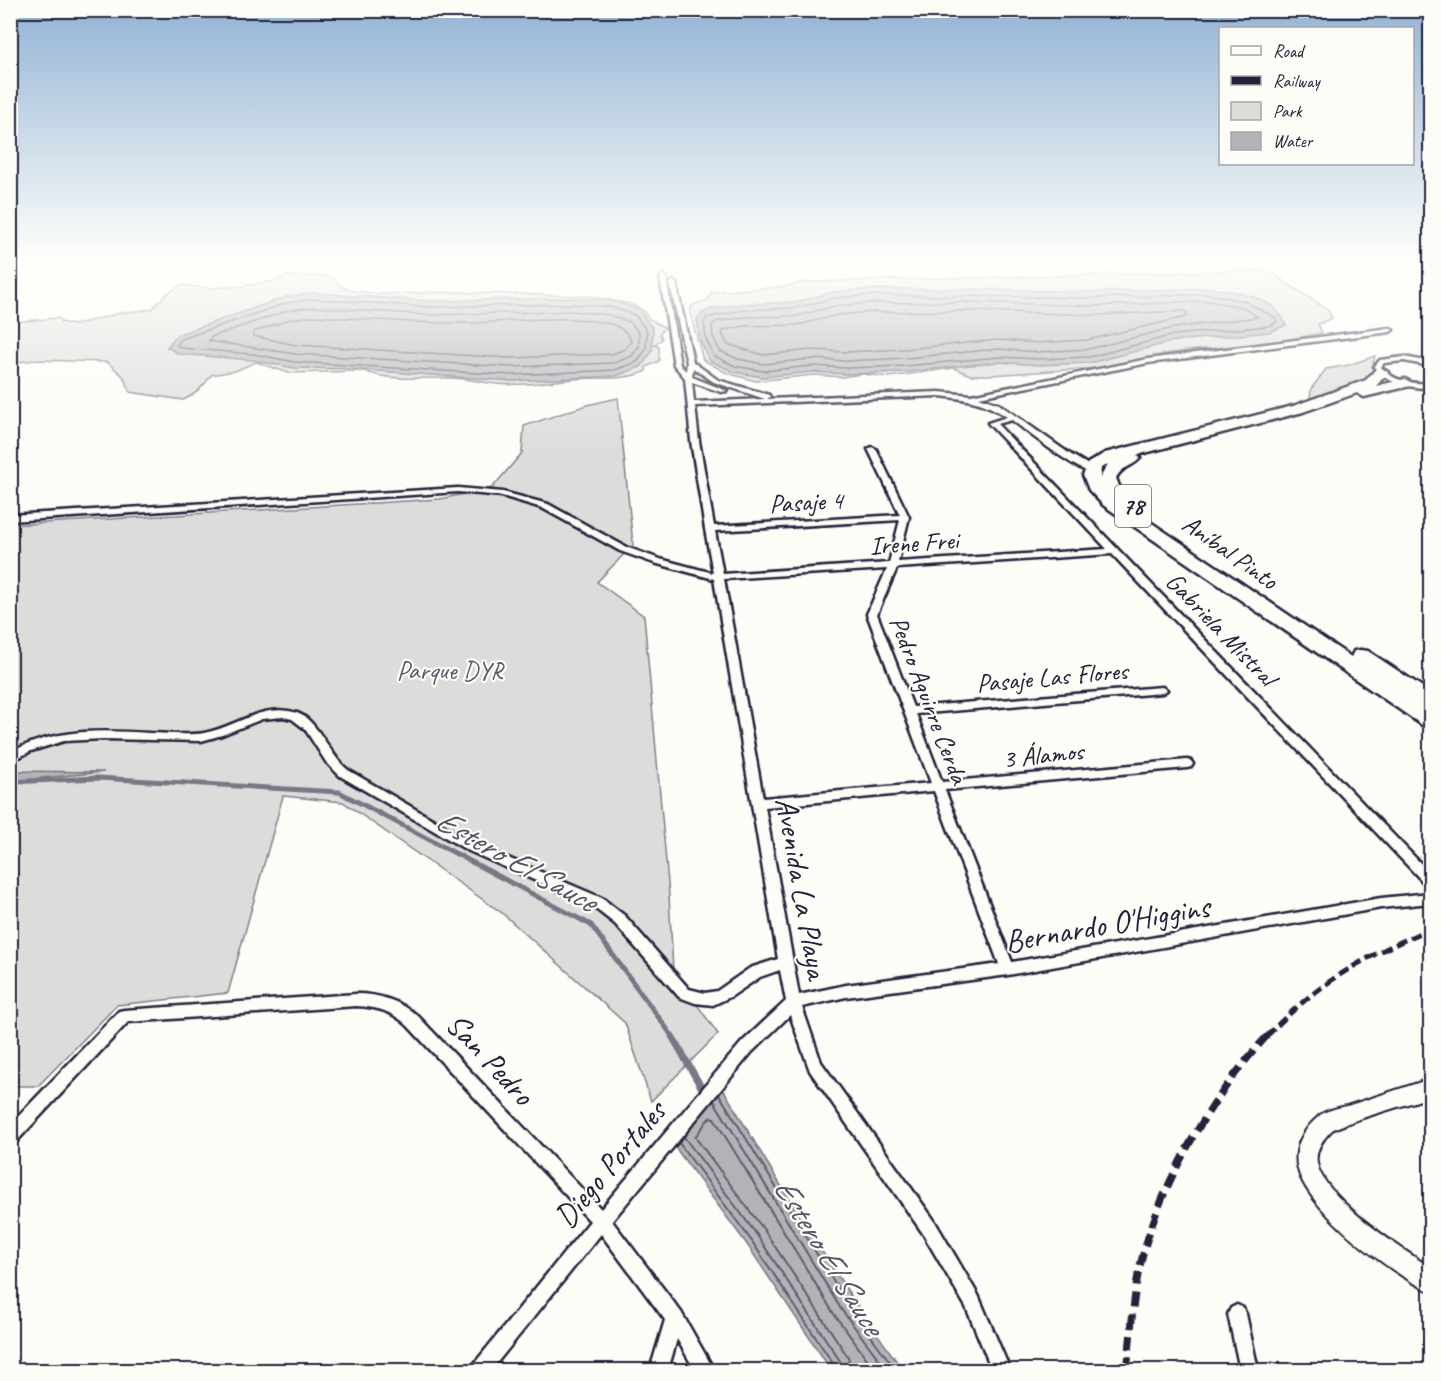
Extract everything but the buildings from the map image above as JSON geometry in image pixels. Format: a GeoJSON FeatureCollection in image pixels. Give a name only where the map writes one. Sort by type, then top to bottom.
{"type":"FeatureCollection","features":[{"type":"Feature","properties":{"kind":"highway","name":"78"},"geometry":{"type":"LineString","coordinates":[[1381,372],[1371,383],[1298,409],[1111,456],[1099,462],[1100,474],[1111,470],[1123,461],[1258,429],[1375,390],[1405,383]]}},
{"type":"Feature","properties":{"kind":"highway","name":"Aníbal Pinto"},"geometry":{"type":"LineString","coordinates":[[1431,702],[1121,498],[1100,474],[1094,485],[1109,501],[1431,720]]}},
{"type":"Feature","properties":{"kind":"street"},"geometry":{"type":"LineString","coordinates":[[670,322],[677,365],[688,378],[725,392],[764,401]]}},
{"type":"Feature","properties":{"kind":"street","name":"Avenida La Playa"},"geometry":{"type":"LineString","coordinates":[[681,322],[690,363],[688,378],[695,441],[709,529],[793,1003],[815,1066],[928,1226],[972,1300],[1001,1371]]}},
{"type":"Feature","properties":{"kind":"street"},"geometry":{"type":"LineString","coordinates":[[971,397],[1148,361],[1390,330]]}},
{"type":"Feature","properties":{"kind":"street"},"geometry":{"type":"LineString","coordinates":[[1430,386],[1405,383],[1381,372],[1377,365],[1386,360],[1404,359],[1431,364]]}},
{"type":"Feature","properties":{"kind":"street"},"geometry":{"type":"LineString","coordinates":[[690,363],[708,377],[726,385],[758,395],[787,400]]}},
{"type":"Feature","properties":{"kind":"street"},"geometry":{"type":"LineString","coordinates":[[692,404],[939,393],[971,397],[996,406],[1100,474]]}},
{"type":"Feature","properties":{"kind":"street","name":"Gabriela Mistral"},"geometry":{"type":"LineString","coordinates":[[1012,418],[992,423],[1431,881]]}},
{"type":"Feature","properties":{"kind":"street"},"geometry":{"type":"LineString","coordinates":[[872,449],[905,517]]}},
{"type":"Feature","properties":{"kind":"street","name":"Irene Frei"},"geometry":{"type":"LineString","coordinates":[[10,518],[473,491],[518,497],[545,506],[623,549],[717,577],[1114,551]]}},
{"type":"Feature","properties":{"kind":"street","name":"Pasaje 4"},"geometry":{"type":"LineString","coordinates":[[709,529],[905,517]]}},
{"type":"Feature","properties":{"kind":"street","name":"Pedro Aguirre Cerda"},"geometry":{"type":"LineString","coordinates":[[905,517],[893,566],[872,614],[1008,969]]}},
{"type":"Feature","properties":{"kind":"street","name":"Pasaje Las Flores"},"geometry":{"type":"LineString","coordinates":[[909,711],[1162,690]]}},
{"type":"Feature","properties":{"kind":"street"},"geometry":{"type":"LineString","coordinates":[[10,758],[26,747],[46,740],[101,735],[196,738],[220,732],[258,717],[278,714],[294,716],[306,722],[326,757],[344,773],[471,847],[583,896],[609,910],[684,993],[699,998],[716,998],[726,995],[758,971],[786,963]]}},
{"type":"Feature","properties":{"kind":"street","name":"3 Álamos"},"geometry":{"type":"LineString","coordinates":[[759,803],[1187,764]]}},
{"type":"Feature","properties":{"kind":"street","name":"Bernardo O'Higgins"},"geometry":{"type":"LineString","coordinates":[[793,1003],[846,991],[1008,969],[1382,903],[1431,898]]}},
{"type":"Feature","properties":{"kind":"street","name":"San Pedro"},"geometry":{"type":"LineString","coordinates":[[10,1137],[124,1016],[356,1000],[370,1000],[394,1007],[413,1021],[601,1221],[675,1318],[705,1371]]}},
{"type":"Feature","properties":{"kind":"street","name":"Diego Portales"},"geometry":{"type":"LineString","coordinates":[[480,1371],[601,1221],[747,1047],[793,1003]]}},
{"type":"Feature","properties":{"kind":"street"},"geometry":{"type":"LineString","coordinates":[[1431,1088],[1326,1122],[1313,1134],[1309,1142],[1307,1161],[1319,1190],[1343,1218],[1377,1246],[1431,1280]]}},
{"type":"Feature","properties":{"kind":"street"},"geometry":{"type":"LineString","coordinates":[[1237,1314],[1249,1371]]}},
{"type":"Feature","properties":{"kind":"street"},"geometry":{"type":"LineString","coordinates":[[659,1371],[675,1318]]}},
{"type":"Feature","properties":{"kind":"green space"},"geometry":{"type":"Polygon","coordinates":[[[11,322],[63,322],[74,325],[84,322],[656,322],[665,328],[660,333],[662,339],[654,345],[659,347],[659,361],[646,367],[646,371],[642,373],[625,377],[496,384],[459,378],[394,378],[364,371],[289,373],[256,362],[235,371],[211,375],[199,389],[183,400],[130,392],[123,376],[107,362],[35,360],[11,363],[11,322]]]}},
{"type":"Feature","properties":{"kind":"green space"},"geometry":{"type":"Polygon","coordinates":[[[693,322],[1322,322],[1318,324],[1322,333],[1280,341],[1169,353],[1096,368],[990,375],[970,375],[954,368],[889,377],[862,374],[842,377],[814,375],[756,381],[727,373],[703,360],[693,322]]]}},
{"type":"Feature","properties":{"kind":"green space"},"geometry":{"type":"Polygon","coordinates":[[[1375,356],[1373,363],[1375,371],[1366,380],[1310,399],[1311,389],[1326,369],[1349,365],[1375,356]]]}},
{"type":"Feature","properties":{"kind":"green space","name":"Parque DYR"},"geometry":{"type":"Polygon","coordinates":[[[618,398],[633,545],[597,582],[644,616],[669,895],[673,971],[718,1034],[651,1101],[625,1023],[502,913],[343,802],[283,796],[228,993],[117,1005],[38,1086],[11,1086],[11,525],[440,499],[492,488],[522,453],[524,426],[587,405],[618,398]]]}},
{"type":"Feature","properties":{"kind":"water"},"geometry":{"type":"Polygon","coordinates":[[[213,322],[648,322],[653,329],[652,351],[641,367],[616,376],[511,381],[351,369],[294,368],[252,360],[179,354],[167,347],[177,335],[213,322]]]}},
{"type":"Feature","properties":{"kind":"water"},"geometry":{"type":"Polygon","coordinates":[[[697,322],[1285,322],[1286,325],[1270,332],[1175,341],[1090,363],[1038,365],[999,362],[907,372],[845,374],[813,372],[762,377],[734,372],[710,361],[700,341],[697,322]]]}},
{"type":"Feature","properties":{"kind":"water"},"geometry":{"type":"Polygon","coordinates":[[[11,771],[104,772],[11,781],[11,771]]]}},
{"type":"Feature","properties":{"kind":"water"},"geometry":{"type":"Polygon","coordinates":[[[715,1075],[805,1225],[903,1370],[831,1370],[746,1243],[666,1135],[715,1075]]]}},
{"type":"Feature","properties":{"kind":"waterway","name":"Estero El Sauce"},"geometry":{"type":"LineString","coordinates":[[10,782],[98,778],[339,792],[591,925],[673,1037]]}},
{"type":"Feature","properties":{"kind":"waterway","name":"Estero El Sauce"},"geometry":{"type":"LineString","coordinates":[[672,1036],[704,1092]]}},
{"type":"Feature","properties":{"kind":"railway"},"geometry":{"type":"LineString","coordinates":[[1267,1036],[1322,987],[1383,950],[1430,929]]}},
{"type":"Feature","properties":{"kind":"railway"},"geometry":{"type":"LineString","coordinates":[[1127,1370],[1138,1275],[1157,1211],[1171,1179],[1206,1117],[1225,1088],[1267,1036]]}}]}
